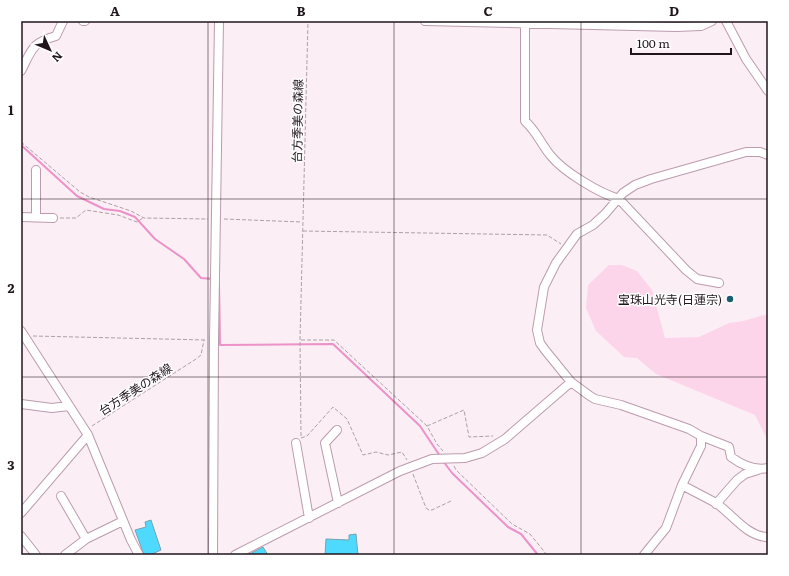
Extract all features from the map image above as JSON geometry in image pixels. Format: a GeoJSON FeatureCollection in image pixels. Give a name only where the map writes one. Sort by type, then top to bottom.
{"type":"FeatureCollection","features":[{"type":"Feature","properties":{"kind":"street"},"geometry":{"type":"LineString","coordinates":[[21,71],[34,46],[44,39],[56,36],[63,21]]}},
{"type":"Feature","properties":{"kind":"street"},"geometry":{"type":"LineString","coordinates":[[213,555],[214,340],[219,21]]}},
{"type":"Feature","properties":{"kind":"street"},"geometry":{"type":"LineString","coordinates":[[425,21],[682,26],[701,26],[712,21]]}},
{"type":"Feature","properties":{"kind":"street"},"geometry":{"type":"LineString","coordinates":[[726,21],[746,59],[768,91]]}},
{"type":"Feature","properties":{"kind":"street"},"geometry":{"type":"LineString","coordinates":[[525,22],[525,121],[534,128],[550,156],[564,168],[608,195],[619,199],[686,270],[697,278],[719,283]]}},
{"type":"Feature","properties":{"kind":"street"},"geometry":{"type":"LineString","coordinates":[[759,470],[736,461],[731,457],[729,447],[701,436],[689,429],[629,408],[595,399],[571,382],[540,343],[537,330],[544,287],[549,275],[577,234],[593,225],[601,218],[623,193],[635,185],[651,179],[746,152],[760,152],[768,155]]}},
{"type":"Feature","properties":{"kind":"street"},"geometry":{"type":"LineString","coordinates":[[36,170],[36,218]]}},
{"type":"Feature","properties":{"kind":"street"},"geometry":{"type":"LineString","coordinates":[[21,217],[53,218]]}},
{"type":"Feature","properties":{"kind":"street"},"geometry":{"type":"LineString","coordinates":[[22,333],[86,433],[139,555]]}},
{"type":"Feature","properties":{"kind":"street"},"geometry":{"type":"LineString","coordinates":[[235,555],[411,467],[432,459],[465,458],[475,456],[497,445],[571,382]]}},
{"type":"Feature","properties":{"kind":"street"},"geometry":{"type":"LineString","coordinates":[[21,404],[52,408],[69,406]]}},
{"type":"Feature","properties":{"kind":"street"},"geometry":{"type":"LineString","coordinates":[[337,430],[325,443],[338,503]]}},
{"type":"Feature","properties":{"kind":"street"},"geometry":{"type":"LineString","coordinates":[[21,513],[86,433]]}},
{"type":"Feature","properties":{"kind":"street"},"geometry":{"type":"LineString","coordinates":[[644,555],[666,528],[682,485],[701,446],[701,436]]}},
{"type":"Feature","properties":{"kind":"street"},"geometry":{"type":"LineString","coordinates":[[298,441],[309,518]]}},
{"type":"Feature","properties":{"kind":"street"},"geometry":{"type":"LineString","coordinates":[[716,504],[737,480],[745,474],[768,468]]}},
{"type":"Feature","properties":{"kind":"street"},"geometry":{"type":"LineString","coordinates":[[682,485],[716,504],[751,532],[768,538]]}},
{"type":"Feature","properties":{"kind":"street"},"geometry":{"type":"LineString","coordinates":[[61,496],[86,539]]}},
{"type":"Feature","properties":{"kind":"street"},"geometry":{"type":"LineString","coordinates":[[65,555],[86,539],[124,521]]}},
{"type":"Feature","properties":{"kind":"street"},"geometry":{"type":"LineString","coordinates":[[21,536],[36,555]]}},
{"type":"Feature","properties":{"kind":"path","name":"台方季美の森線"},"geometry":{"type":"LineString","coordinates":[[298,441],[308,21]]}},
{"type":"Feature","properties":{"kind":"path"},"geometry":{"type":"LineString","coordinates":[[21,142],[80,192],[89,197],[131,211],[144,218],[303,222]]}},
{"type":"Feature","properties":{"kind":"path"},"geometry":{"type":"LineString","coordinates":[[53,218],[76,218],[86,210],[118,216],[137,222],[144,218]]}},
{"type":"Feature","properties":{"kind":"path"},"geometry":{"type":"LineString","coordinates":[[303,231],[547,235],[567,247]]}},
{"type":"Feature","properties":{"kind":"path"},"geometry":{"type":"LineString","coordinates":[[22,333],[214,340]]}},
{"type":"Feature","properties":{"kind":"path","name":"台方季美の森線"},"geometry":{"type":"LineString","coordinates":[[86,433],[196,360],[201,355],[204,340]]}},
{"type":"Feature","properties":{"kind":"path"},"geometry":{"type":"LineString","coordinates":[[300,340],[334,340],[427,426],[437,444],[450,458],[456,470],[512,524],[530,534],[547,555]]}},
{"type":"Feature","properties":{"kind":"path"},"geometry":{"type":"LineString","coordinates":[[298,441],[307,436],[333,408],[347,419],[363,455],[376,452],[388,455],[402,452],[411,467],[426,508],[432,510],[451,501]]}},
{"type":"Feature","properties":{"kind":"path"},"geometry":{"type":"LineString","coordinates":[[427,426],[464,410],[469,437],[492,436],[497,445]]}},
{"type":"Feature","properties":{"kind":"shaded area"},"geometry":{"type":"Polygon","coordinates":[[[609,265],[622,265],[637,271],[652,290],[665,338],[699,337],[729,323],[768,314],[768,441],[755,415],[656,374],[637,358],[624,357],[596,331],[586,308],[588,285],[609,265]]]}},
{"type":"Feature","properties":{"kind":"building"},"geometry":{"type":"Polygon","coordinates":[[[151,520],[161,550],[150,555],[144,555],[135,530],[146,527],[145,522],[151,520]]]}},
{"type":"Feature","properties":{"kind":"building"},"geometry":{"type":"Polygon","coordinates":[[[356,534],[358,555],[325,555],[326,539],[349,540],[349,535],[356,534]]]}},
{"type":"Feature","properties":{"kind":"building"},"geometry":{"type":"Polygon","coordinates":[[[263,547],[268,555],[248,555],[259,549],[263,547]]]}},
{"type":"Feature","properties":{"kind":"waterway"},"geometry":{"type":"LineString","coordinates":[[21,145],[77,196],[104,209],[120,211],[135,217],[155,239],[184,259],[201,278],[213,279]]}},
{"type":"Feature","properties":{"kind":"waterway"},"geometry":{"type":"LineString","coordinates":[[219,282],[220,345],[333,344],[420,426],[440,456]]}},
{"type":"Feature","properties":{"kind":"waterway"},"geometry":{"type":"LineString","coordinates":[[443,461],[452,473],[508,527],[521,534],[538,555]]}},
{"type":"Feature","properties":{"kind":"place","name":"宝珠山光寺(日蓮宗)"},"geometry":{"type":"Point","coordinates":[730,299]}}]}
